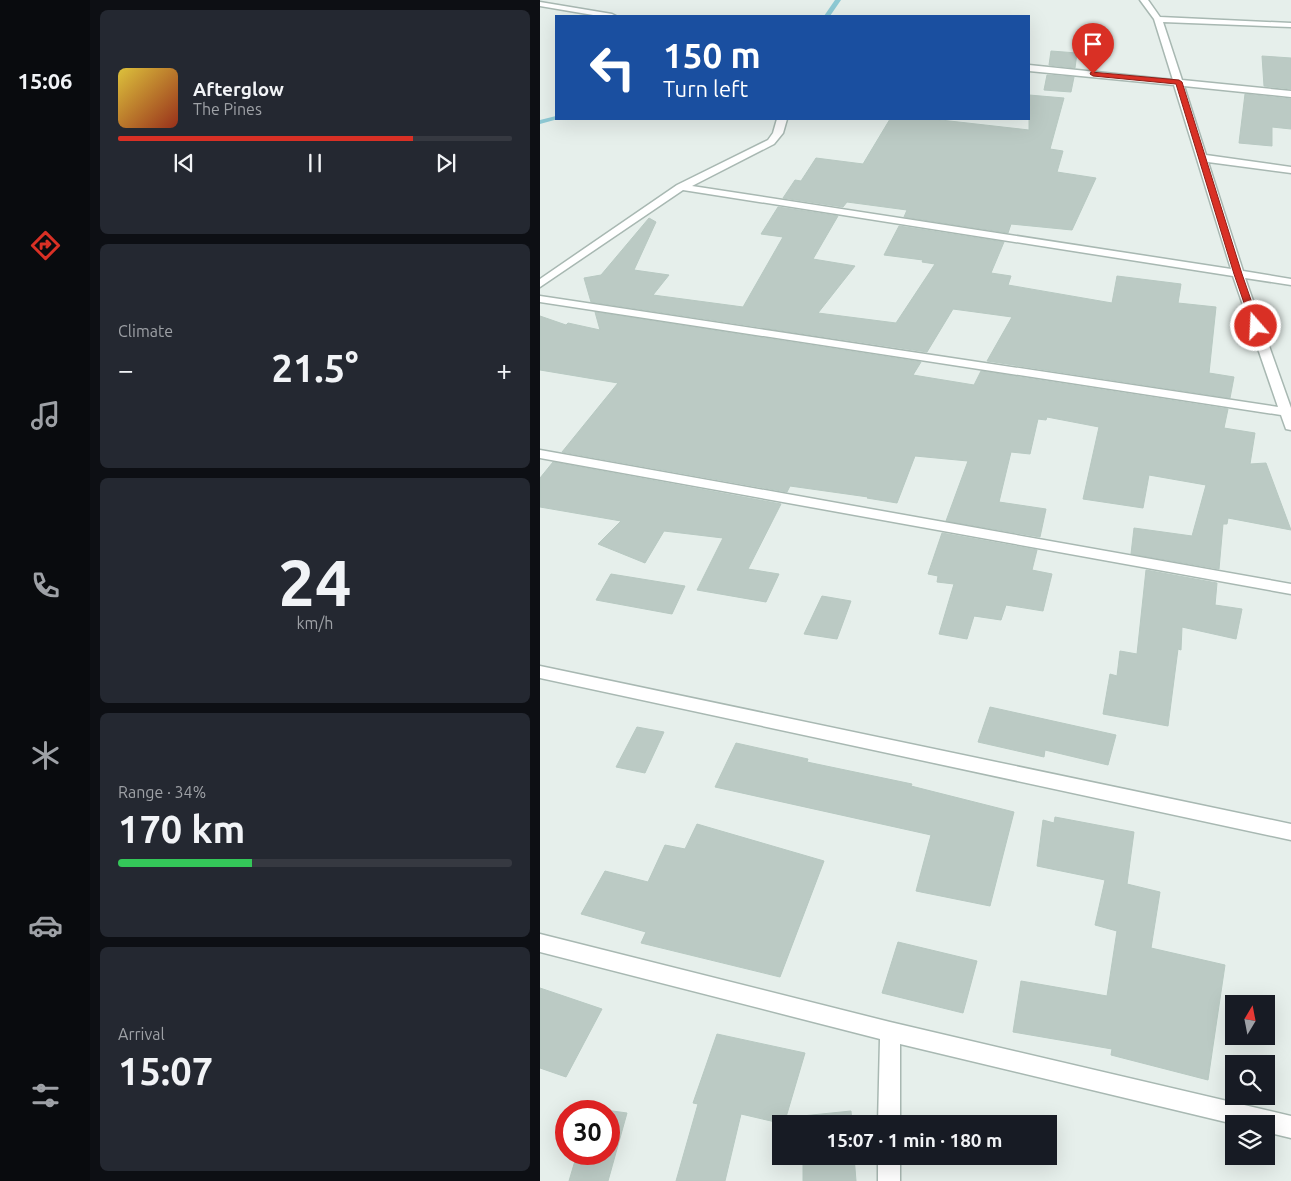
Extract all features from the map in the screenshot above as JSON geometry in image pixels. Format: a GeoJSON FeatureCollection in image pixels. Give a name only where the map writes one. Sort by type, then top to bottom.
{"type":"FeatureCollection","features":[{"type":"Feature","properties":{"kind":"street"},"geometry":{"type":"LineString","coordinates":[[1144,0],[1158,19],[1238,274],[1289,413],[1291,426]]}},
{"type":"Feature","properties":{"kind":"street"},"geometry":{"type":"LineString","coordinates":[[540,4],[606,15]]}},
{"type":"Feature","properties":{"kind":"street"},"geometry":{"type":"LineString","coordinates":[[1158,19],[1291,25]]}},
{"type":"Feature","properties":{"kind":"street"},"geometry":{"type":"LineString","coordinates":[[1030,68],[1291,94]]}},
{"type":"Feature","properties":{"kind":"street"},"geometry":{"type":"LineString","coordinates":[[540,284],[612,232],[681,187],[771,142],[778,133],[782,120]]}},
{"type":"Feature","properties":{"kind":"street"},"geometry":{"type":"LineString","coordinates":[[1202,158],[1291,170]]}},
{"type":"Feature","properties":{"kind":"street"},"geometry":{"type":"LineString","coordinates":[[681,187],[1291,282]]}},
{"type":"Feature","properties":{"kind":"street"},"geometry":{"type":"LineString","coordinates":[[540,299],[1289,413]]}},
{"type":"Feature","properties":{"kind":"street"},"geometry":{"type":"LineString","coordinates":[[540,454],[1291,589]]}},
{"type":"Feature","properties":{"kind":"street"},"geometry":{"type":"LineString","coordinates":[[540,672],[1291,832]]}},
{"type":"Feature","properties":{"kind":"street"},"geometry":{"type":"LineString","coordinates":[[540,943],[890,1032],[1291,1127]]}},
{"type":"Feature","properties":{"kind":"street"},"geometry":{"type":"LineString","coordinates":[[889,1115],[890,1032]]}},
{"type":"Feature","properties":{"kind":"street"},"geometry":{"type":"LineString","coordinates":[[889,1165],[889,1181]]}},
{"type":"Feature","properties":{"kind":"building"},"geometry":{"type":"Polygon","coordinates":[[[1051,51],[1077,53],[1075,68],[1049,65],[1051,51]]]}},
{"type":"Feature","properties":{"kind":"building"},"geometry":{"type":"Polygon","coordinates":[[[1262,56],[1291,58],[1291,89],[1264,86],[1262,56]]]}},
{"type":"Feature","properties":{"kind":"building"},"geometry":{"type":"Polygon","coordinates":[[[1047,75],[1074,77],[1071,92],[1044,90],[1047,75]]]}},
{"type":"Feature","properties":{"kind":"building"},"geometry":{"type":"Polygon","coordinates":[[[1245,94],[1291,99],[1291,129],[1272,127],[1272,146],[1239,143],[1245,94]]]}},
{"type":"Feature","properties":{"kind":"building"},"geometry":{"type":"Polygon","coordinates":[[[1030,95],[1064,98],[1050,149],[1063,151],[1057,172],[1096,178],[1072,230],[1011,224],[1008,233],[904,217],[907,210],[847,202],[843,207],[783,198],[795,180],[801,181],[816,158],[863,164],[889,120],[941,120],[1029,130],[1030,95]]]}},
{"type":"Feature","properties":{"kind":"building"},"geometry":{"type":"Polygon","coordinates":[[[778,207],[838,216],[813,259],[855,266],[818,313],[896,323],[935,264],[922,262],[923,260],[884,255],[899,226],[1004,242],[991,273],[1011,276],[1008,285],[1112,303],[1117,276],[1181,284],[1178,303],[1216,307],[1209,373],[1234,377],[1230,398],[987,361],[1012,317],[953,309],[927,352],[591,302],[584,278],[601,275],[649,218],[656,222],[634,270],[669,275],[653,295],[743,307],[783,237],[761,234],[778,207]]]}},
{"type":"Feature","properties":{"kind":"building"},"geometry":{"type":"Polygon","coordinates":[[[595,312],[921,362],[913,375],[974,385],[981,371],[1228,409],[1224,428],[1255,433],[1250,464],[1266,463],[1291,530],[1228,518],[1227,524],[1223,524],[1219,569],[1131,554],[1134,528],[1192,536],[1206,485],[1149,475],[1143,508],[1083,499],[1099,427],[1047,417],[1046,420],[1038,419],[1030,454],[1011,452],[999,502],[1046,509],[1040,537],[946,521],[968,461],[915,456],[897,503],[790,486],[787,492],[562,452],[618,383],[540,370],[540,316],[566,325],[568,323],[600,330],[595,312]]]}},
{"type":"Feature","properties":{"kind":"building"},"geometry":{"type":"Polygon","coordinates":[[[553,462],[781,504],[748,569],[779,574],[766,602],[697,590],[723,538],[664,531],[645,563],[598,544],[621,521],[540,507],[540,478],[553,462]]]}},
{"type":"Feature","properties":{"kind":"building"},"geometry":{"type":"Polygon","coordinates":[[[942,533],[1037,550],[1032,570],[1052,574],[1043,611],[1006,605],[1001,620],[974,616],[967,639],[939,634],[954,584],[937,582],[938,576],[928,574],[942,533]]]}},
{"type":"Feature","properties":{"kind":"building"},"geometry":{"type":"Polygon","coordinates":[[[1146,570],[1217,583],[1215,605],[1242,609],[1236,639],[1182,627],[1181,650],[1178,649],[1168,726],[1103,714],[1110,674],[1117,676],[1120,651],[1137,654],[1146,570]]]}},
{"type":"Feature","properties":{"kind":"building"},"geometry":{"type":"Polygon","coordinates":[[[611,574],[685,586],[672,614],[596,600],[611,574]]]}},
{"type":"Feature","properties":{"kind":"building"},"geometry":{"type":"Polygon","coordinates":[[[822,596],[851,601],[837,639],[804,634],[822,596]]]}},
{"type":"Feature","properties":{"kind":"building"},"geometry":{"type":"Polygon","coordinates":[[[990,707],[1116,735],[1108,765],[1045,750],[1044,757],[978,742],[990,707]]]}},
{"type":"Feature","properties":{"kind":"building"},"geometry":{"type":"Polygon","coordinates":[[[637,727],[664,732],[645,773],[616,767],[637,727]]]}},
{"type":"Feature","properties":{"kind":"building"},"geometry":{"type":"Polygon","coordinates":[[[736,743],[808,759],[807,762],[912,784],[911,786],[1014,812],[990,906],[916,891],[931,835],[715,787],[736,743]]]}},
{"type":"Feature","properties":{"kind":"building"},"geometry":{"type":"Polygon","coordinates":[[[1055,817],[1134,832],[1127,884],[1160,892],[1151,948],[1225,965],[1208,1080],[1111,1055],[1112,1049],[1013,1032],[1021,981],[1107,996],[1117,931],[1095,925],[1105,880],[1037,866],[1043,820],[1054,823],[1055,817]]]}},
{"type":"Feature","properties":{"kind":"building"},"geometry":{"type":"Polygon","coordinates":[[[697,824],[824,861],[780,977],[641,943],[646,932],[581,914],[605,871],[648,882],[665,845],[685,849],[697,824]]]}},
{"type":"Feature","properties":{"kind":"building"},"geometry":{"type":"Polygon","coordinates":[[[898,942],[977,961],[963,1013],[882,993],[898,942]]]}},
{"type":"Feature","properties":{"kind":"building"},"geometry":{"type":"Polygon","coordinates":[[[540,988],[602,1009],[566,1077],[540,1068],[540,988]]]}},
{"type":"Feature","properties":{"kind":"building"},"geometry":{"type":"Polygon","coordinates":[[[717,1034],[805,1053],[787,1115],[772,1115],[772,1121],[741,1114],[725,1181],[676,1181],[698,1104],[693,1103],[717,1034]]]}},
{"type":"Feature","properties":{"kind":"building"},"geometry":{"type":"Polygon","coordinates":[[[851,1111],[851,1115],[812,1115],[851,1111]]]}},
{"type":"Feature","properties":{"kind":"building"},"geometry":{"type":"Polygon","coordinates":[[[620,1112],[627,1113],[620,1138],[620,1112]]]}},
{"type":"Feature","properties":{"kind":"building"},"geometry":{"type":"Polygon","coordinates":[[[574,1165],[612,1165],[608,1181],[569,1181],[574,1165]]]}},
{"type":"Feature","properties":{"kind":"building"},"geometry":{"type":"Polygon","coordinates":[[[803,1165],[855,1165],[856,1181],[803,1181],[803,1165]]]}},
{"type":"Feature","properties":{"kind":"waterway"},"geometry":{"type":"LineString","coordinates":[[828,15],[838,0]]}},
{"type":"Feature","properties":{"kind":"waterway"},"geometry":{"type":"LineString","coordinates":[[540,122],[555,118]]}},
{"type":"Feature","properties":{"kind":"route"},"geometry":{"type":"LineString","coordinates":[[1093,74],[1179,82],[1238,274],[1256,326]]}}]}
